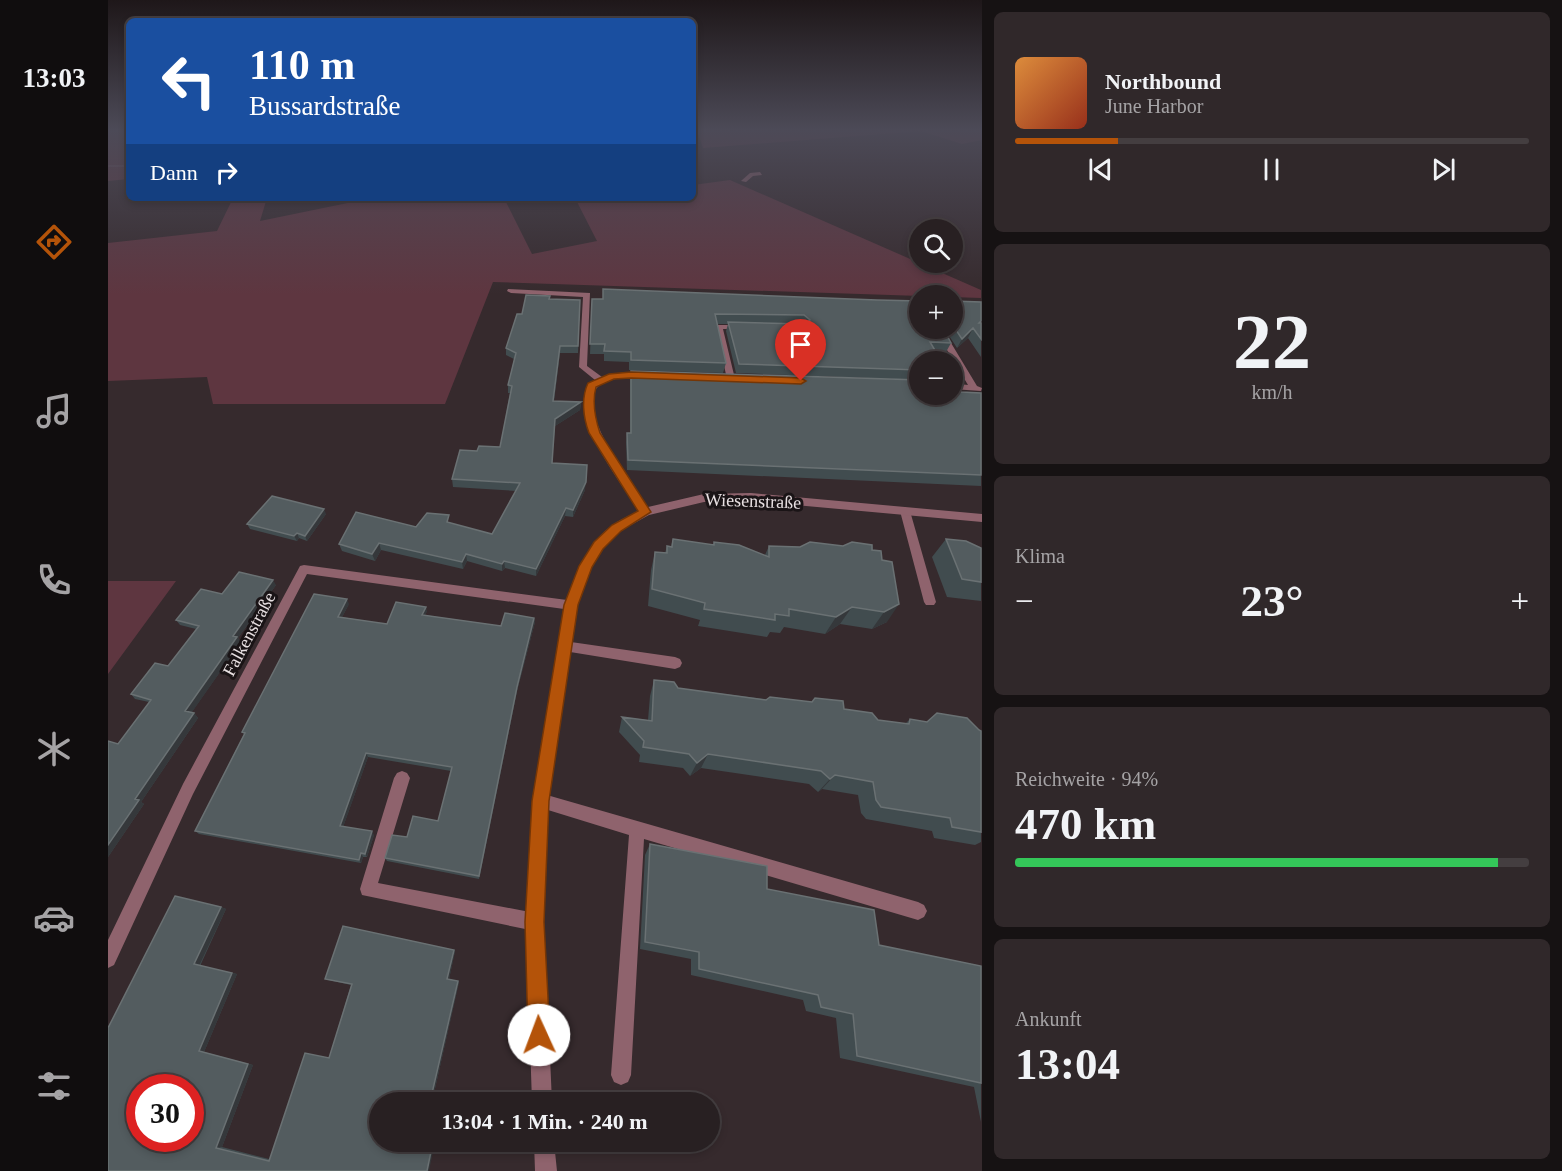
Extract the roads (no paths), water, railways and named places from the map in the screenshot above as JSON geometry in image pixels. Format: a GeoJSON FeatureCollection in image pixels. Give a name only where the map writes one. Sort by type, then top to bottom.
{"type":"FeatureCollection","features":[{"type":"Feature","properties":{"kind":"street"},"geometry":{"type":"LineString","coordinates":[[511,291],[586,295],[583,367],[600,380]]}},
{"type":"Feature","properties":{"kind":"street"},"geometry":{"type":"LineString","coordinates":[[730,379],[718,327],[753,328]]}},
{"type":"Feature","properties":{"kind":"street"},"geometry":{"type":"LineString","coordinates":[[944,339],[977,389]]}},
{"type":"Feature","properties":{"kind":"street"},"geometry":{"type":"LineString","coordinates":[[645,512],[595,433],[590,420],[589,394],[592,385],[612,376],[653,376]]}},
{"type":"Feature","properties":{"kind":"street"},"geometry":{"type":"LineString","coordinates":[[720,378],[742,379]]}},
{"type":"Feature","properties":{"kind":"street","name":"Wiesenstraße"},"geometry":{"type":"LineString","coordinates":[[542,1092],[535,922],[540,801],[571,605],[585,566],[598,546],[616,528],[645,512],[704,498],[751,497],[981,518]]}},
{"type":"Feature","properties":{"kind":"street"},"geometry":{"type":"LineString","coordinates":[[905,511],[930,602]]}},
{"type":"Feature","properties":{"kind":"street","name":"Falkenstraße"},"geometry":{"type":"LineString","coordinates":[[108,959],[188,789],[304,569],[571,605]]}},
{"type":"Feature","properties":{"kind":"street"},"geometry":{"type":"LineString","coordinates":[[564,646],[675,663]]}},
{"type":"Feature","properties":{"kind":"street"},"geometry":{"type":"LineString","coordinates":[[402,778],[368,889],[535,922]]}},
{"type":"Feature","properties":{"kind":"street"},"geometry":{"type":"LineString","coordinates":[[540,801],[918,911]]}},
{"type":"Feature","properties":{"kind":"street"},"geometry":{"type":"LineString","coordinates":[[621,1075],[637,829]]}},
{"type":"Feature","properties":{"kind":"street"},"geometry":{"type":"LineString","coordinates":[[545,1152],[546,1171]]}}]}
